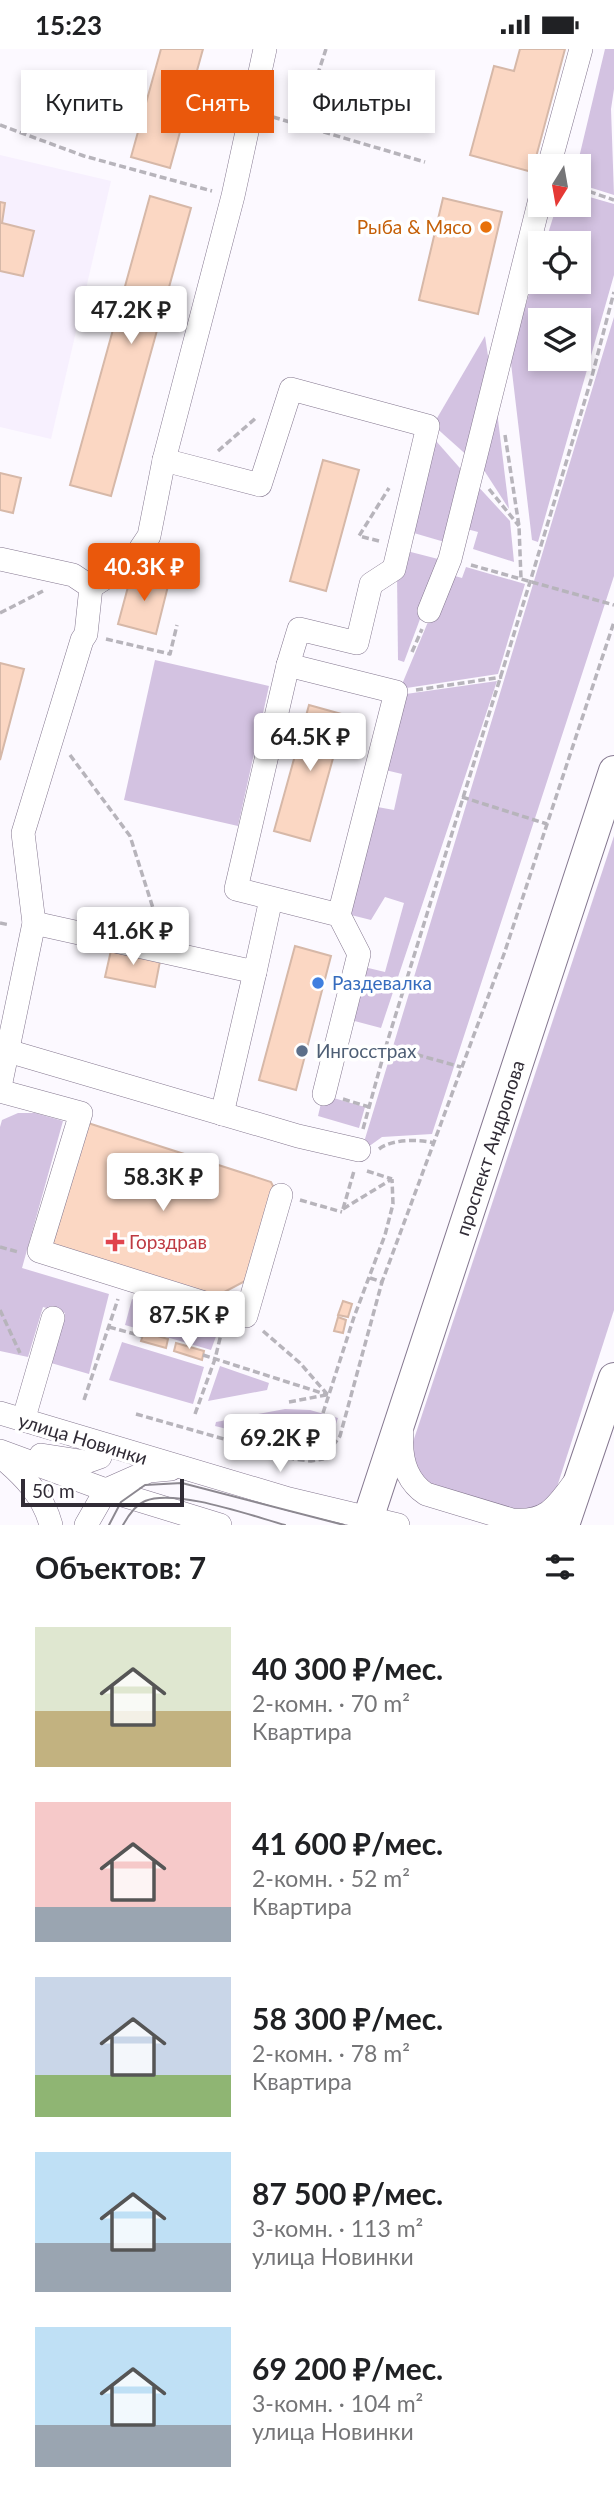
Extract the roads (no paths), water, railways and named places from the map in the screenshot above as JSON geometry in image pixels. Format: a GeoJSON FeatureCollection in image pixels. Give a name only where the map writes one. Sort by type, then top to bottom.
{"type":"FeatureCollection","features":[{"type":"Feature","properties":{"kind":"main road","name":"проспект Андропова"},"geometry":{"type":"LineString","coordinates":[[368,1521],[614,771]]}},
{"type":"Feature","properties":{"kind":"main road"},"geometry":{"type":"LineString","coordinates":[[564,1525],[614,1378]]}},
{"type":"Feature","properties":{"kind":"street"},"geometry":{"type":"LineString","coordinates":[[0,559],[82,581],[133,560],[149,536],[164,460],[233,196],[265,49]]}},
{"type":"Feature","properties":{"kind":"street"},"geometry":{"type":"LineString","coordinates":[[552,154],[582,49]]}},
{"type":"Feature","properties":{"kind":"street"},"geometry":{"type":"LineString","coordinates":[[429,611],[450,559],[536,217]]}},
{"type":"Feature","properties":{"kind":"street"},"geometry":{"type":"LineString","coordinates":[[164,460],[260,485],[291,389],[428,426],[394,569],[371,584],[358,643],[299,629],[288,665],[236,889],[339,915]]}},
{"type":"Feature","properties":{"kind":"street"},"geometry":{"type":"LineString","coordinates":[[82,581],[86,634],[23,833],[34,923],[0,1089],[81,1114],[39,1251],[236,1313],[281,1195]]}},
{"type":"Feature","properties":{"kind":"street"},"geometry":{"type":"LineString","coordinates":[[288,665],[396,692],[339,915],[359,954],[324,1094]]}},
{"type":"Feature","properties":{"kind":"street"},"geometry":{"type":"LineString","coordinates":[[222,1114],[271,899]]}},
{"type":"Feature","properties":{"kind":"street"},"geometry":{"type":"LineString","coordinates":[[34,923],[254,972]]}},
{"type":"Feature","properties":{"kind":"street"},"geometry":{"type":"LineString","coordinates":[[8,1051],[222,1114],[359,1150]]}},
{"type":"Feature","properties":{"kind":"street"},"geometry":{"type":"LineString","coordinates":[[23,1421],[54,1318]]}},
{"type":"Feature","properties":{"kind":"street"},"geometry":{"type":"LineString","coordinates":[[404,1411],[401,1439],[403,1459],[408,1475],[417,1488],[426,1494],[526,1522],[551,1512],[584,1468]]}},
{"type":"Feature","properties":{"kind":"street","name":"улица Новинки"},"geometry":{"type":"LineString","coordinates":[[0,1413],[289,1499],[368,1521],[398,1525]]}},
{"type":"Feature","properties":{"kind":"street"},"geometry":{"type":"LineString","coordinates":[[0,1452],[86,1462],[100,1457],[104,1445]]}},
{"type":"Feature","properties":{"kind":"street"},"geometry":{"type":"LineString","coordinates":[[0,1452],[21,1473],[46,1506],[51,1525]]}},
{"type":"Feature","properties":{"kind":"street","name":"улица Новинки"},"geometry":{"type":"LineString","coordinates":[[0,1452],[106,1490],[220,1525]]}},
{"type":"Feature","properties":{"kind":"street"},"geometry":{"type":"LineString","coordinates":[[86,1525],[106,1490],[149,1471],[181,1468]]}},
{"type":"Feature","properties":{"kind":"tram line"},"geometry":{"type":"LineString","coordinates":[[109,1525],[121,1502],[145,1485],[182,1483],[344,1525]]}},
{"type":"Feature","properties":{"kind":"tram line"},"geometry":{"type":"LineString","coordinates":[[123,1525],[138,1505],[158,1498],[175,1498],[214,1505],[285,1525]]}},
{"type":"Feature","properties":{"kind":"place","name":"Рыба & Мясо"},"geometry":{"type":"Point","coordinates":[486,227]}},
{"type":"Feature","properties":{"kind":"place","name":"Раздевалка"},"geometry":{"type":"Point","coordinates":[318,983]}},
{"type":"Feature","properties":{"kind":"place","name":"Ингосстрах"},"geometry":{"type":"Point","coordinates":[302,1051]}},
{"type":"Feature","properties":{"kind":"place","name":"Горздрав"},"geometry":{"type":"Point","coordinates":[115,1242]}}]}
